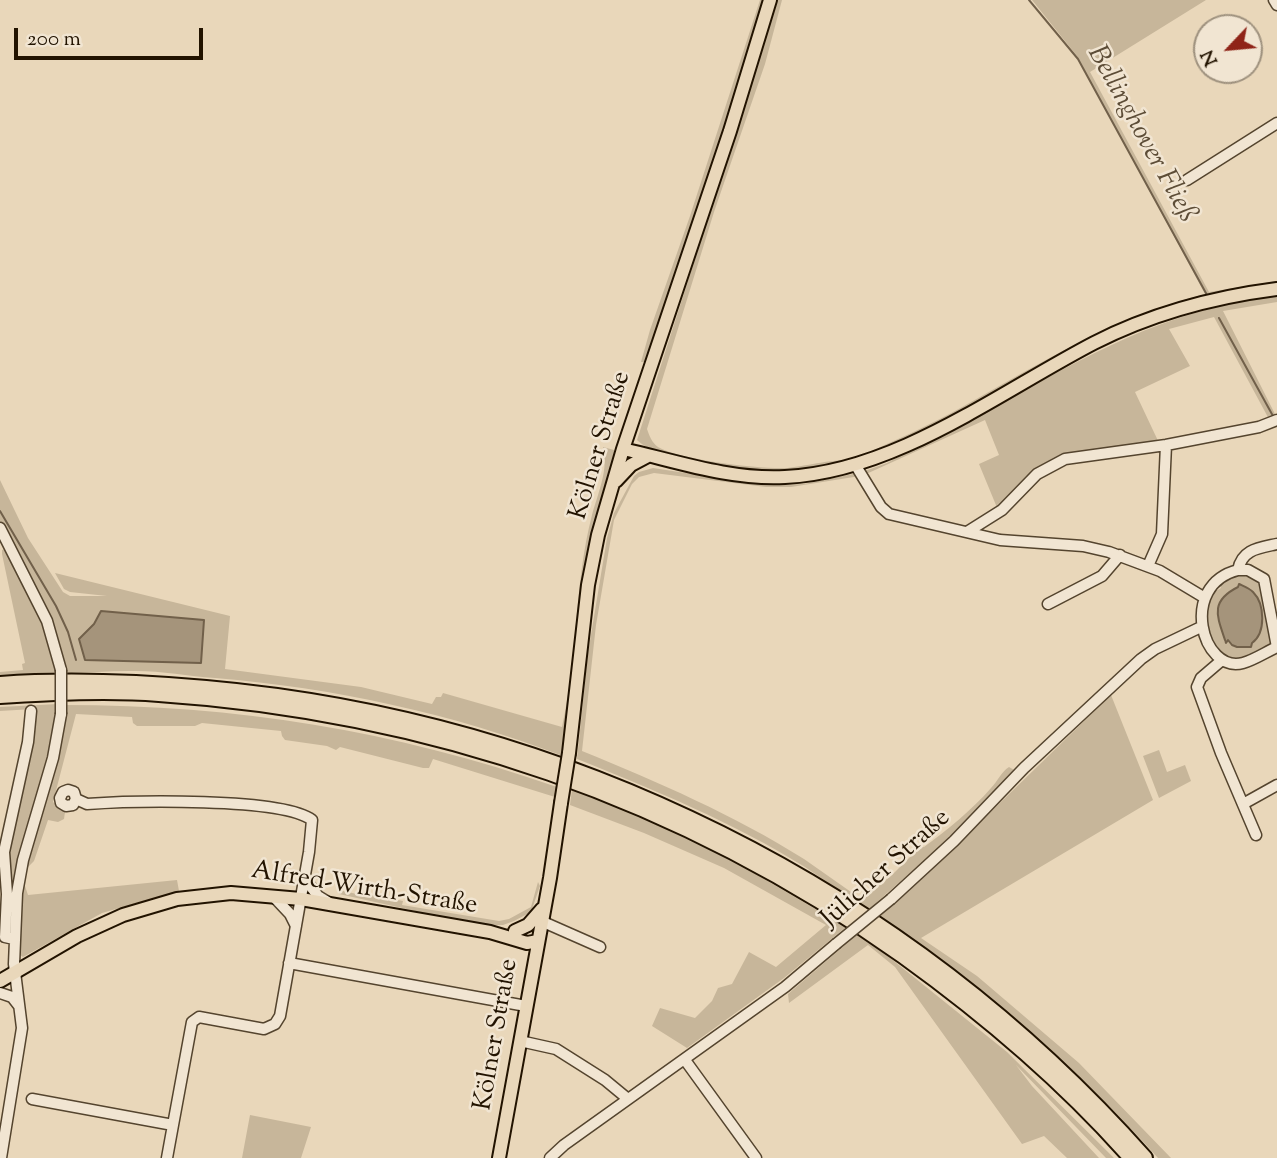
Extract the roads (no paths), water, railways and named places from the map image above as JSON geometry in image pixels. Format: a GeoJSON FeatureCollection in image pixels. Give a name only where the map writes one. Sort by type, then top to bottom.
{"type":"FeatureCollection","features":[{"type":"Feature","properties":{"kind":"highway"},"geometry":{"type":"LineString","coordinates":[[0,684],[84,681],[156,683],[312,700],[423,723],[486,740],[543,757],[641,796],[741,843],[812,883],[938,967],[1036,1048],[1145,1158]]}},
{"type":"Feature","properties":{"kind":"highway"},"geometry":{"type":"LineString","coordinates":[[0,696],[156,694],[254,702],[310,710],[381,724],[484,750],[541,768],[644,809],[737,853],[806,892],[911,962],[1029,1056],[1131,1158]]}},
{"type":"Feature","properties":{"kind":"main road","name":"Kölner Straße"},"geometry":{"type":"LineString","coordinates":[[499,1158],[569,753],[588,585],[598,535],[623,449],[730,131],[770,0]]}},
{"type":"Feature","properties":{"kind":"main road"},"geometry":{"type":"LineString","coordinates":[[623,449],[722,472],[766,477],[810,475],[856,466],[880,458],[1073,354],[1126,329],[1188,306],[1277,289]]}},
{"type":"Feature","properties":{"kind":"main road"},"geometry":{"type":"LineString","coordinates":[[612,485],[631,465],[648,456]]}},
{"type":"Feature","properties":{"kind":"main road","name":"Alfred-Wirth-Straße"},"geometry":{"type":"LineString","coordinates":[[0,981],[97,926],[147,906],[221,893],[301,899],[490,932],[527,943],[538,941]]}},
{"type":"Feature","properties":{"kind":"main road"},"geometry":{"type":"LineString","coordinates":[[516,932],[534,920],[544,906]]}},
{"type":"Feature","properties":{"kind":"main road","name":"Alfred-Wirth-Straße"},"geometry":{"type":"LineString","coordinates":[[490,932],[529,934],[538,941]]}},
{"type":"Feature","properties":{"kind":"street"},"geometry":{"type":"LineString","coordinates":[[1273,0],[1277,5]]}},
{"type":"Feature","properties":{"kind":"street"},"geometry":{"type":"LineString","coordinates":[[1187,180],[1277,123]]}},
{"type":"Feature","properties":{"kind":"street"},"geometry":{"type":"LineString","coordinates":[[967,532],[1002,510],[1037,474],[1065,459],[1166,445],[1259,427],[1276,420],[1277,434]]}},
{"type":"Feature","properties":{"kind":"street"},"geometry":{"type":"LineString","coordinates":[[1148,566],[1162,534],[1166,445]]}},
{"type":"Feature","properties":{"kind":"street"},"geometry":{"type":"LineString","coordinates":[[856,466],[881,507],[889,514],[1000,540],[1083,546],[1120,555],[1179,580],[1205,598]]}},
{"type":"Feature","properties":{"kind":"street"},"geometry":{"type":"LineString","coordinates":[[0,528],[47,621],[61,670],[61,715],[53,758],[19,879],[14,972],[22,1028],[1,1158]]}},
{"type":"Feature","properties":{"kind":"street"},"geometry":{"type":"LineString","coordinates":[[1238,570],[1239,561],[1246,553],[1277,544]]}},
{"type":"Feature","properties":{"kind":"street"},"geometry":{"type":"LineString","coordinates":[[1048,604],[1102,576],[1120,555]]}},
{"type":"Feature","properties":{"kind":"street"},"geometry":{"type":"LineString","coordinates":[[1238,570],[1248,570],[1264,579],[1277,646],[1242,664],[1222,660],[1213,650],[1201,627],[1201,611],[1211,587],[1220,578],[1238,570]]}},
{"type":"Feature","properties":{"kind":"street","name":"Jülicher Straße"},"geometry":{"type":"LineString","coordinates":[[550,1158],[785,988],[891,899],[954,841],[1016,776],[1103,694],[1155,649],[1201,627]]}},
{"type":"Feature","properties":{"kind":"street"},"geometry":{"type":"LineString","coordinates":[[1222,660],[1201,678],[1197,687],[1256,835]]}},
{"type":"Feature","properties":{"kind":"street"},"geometry":{"type":"LineString","coordinates":[[14,939],[5,937],[4,852],[28,742],[31,710]]}},
{"type":"Feature","properties":{"kind":"street"},"geometry":{"type":"LineString","coordinates":[[1243,804],[1277,785]]}},
{"type":"Feature","properties":{"kind":"street"},"geometry":{"type":"LineString","coordinates":[[76,799],[87,804],[168,800],[268,808],[303,815],[312,820],[280,1016],[270,1028],[264,1029],[199,1017],[191,1022],[167,1158]]}},
{"type":"Feature","properties":{"kind":"street"},"geometry":{"type":"LineString","coordinates":[[304,879],[318,896],[331,904]]}},
{"type":"Feature","properties":{"kind":"street"},"geometry":{"type":"LineString","coordinates":[[273,896],[290,914],[296,927]]}},
{"type":"Feature","properties":{"kind":"street"},"geometry":{"type":"LineString","coordinates":[[541,921],[600,947]]}},
{"type":"Feature","properties":{"kind":"street"},"geometry":{"type":"LineString","coordinates":[[289,963],[526,1006]]}},
{"type":"Feature","properties":{"kind":"street"},"geometry":{"type":"LineString","coordinates":[[0,993],[12,997],[20,1009]]}},
{"type":"Feature","properties":{"kind":"street"},"geometry":{"type":"LineString","coordinates":[[520,1041],[556,1049],[605,1080],[628,1099]]}},
{"type":"Feature","properties":{"kind":"street"},"geometry":{"type":"LineString","coordinates":[[685,1060],[756,1158]]}},
{"type":"Feature","properties":{"kind":"street"},"geometry":{"type":"LineString","coordinates":[[32,1099],[173,1125]]}},
{"type":"Feature","properties":{"kind":"waterway","name":"Bellinghover Fließ"},"geometry":{"type":"LineString","coordinates":[[1029,0],[1078,59],[1207,295]]}},
{"type":"Feature","properties":{"kind":"waterway","name":"Bellinghover Fließ"},"geometry":{"type":"LineString","coordinates":[[1219,318],[1273,416]]}},
{"type":"Feature","properties":{"kind":"waterway"},"geometry":{"type":"LineString","coordinates":[[0,511],[56,606],[68,632],[76,660]]}}]}
